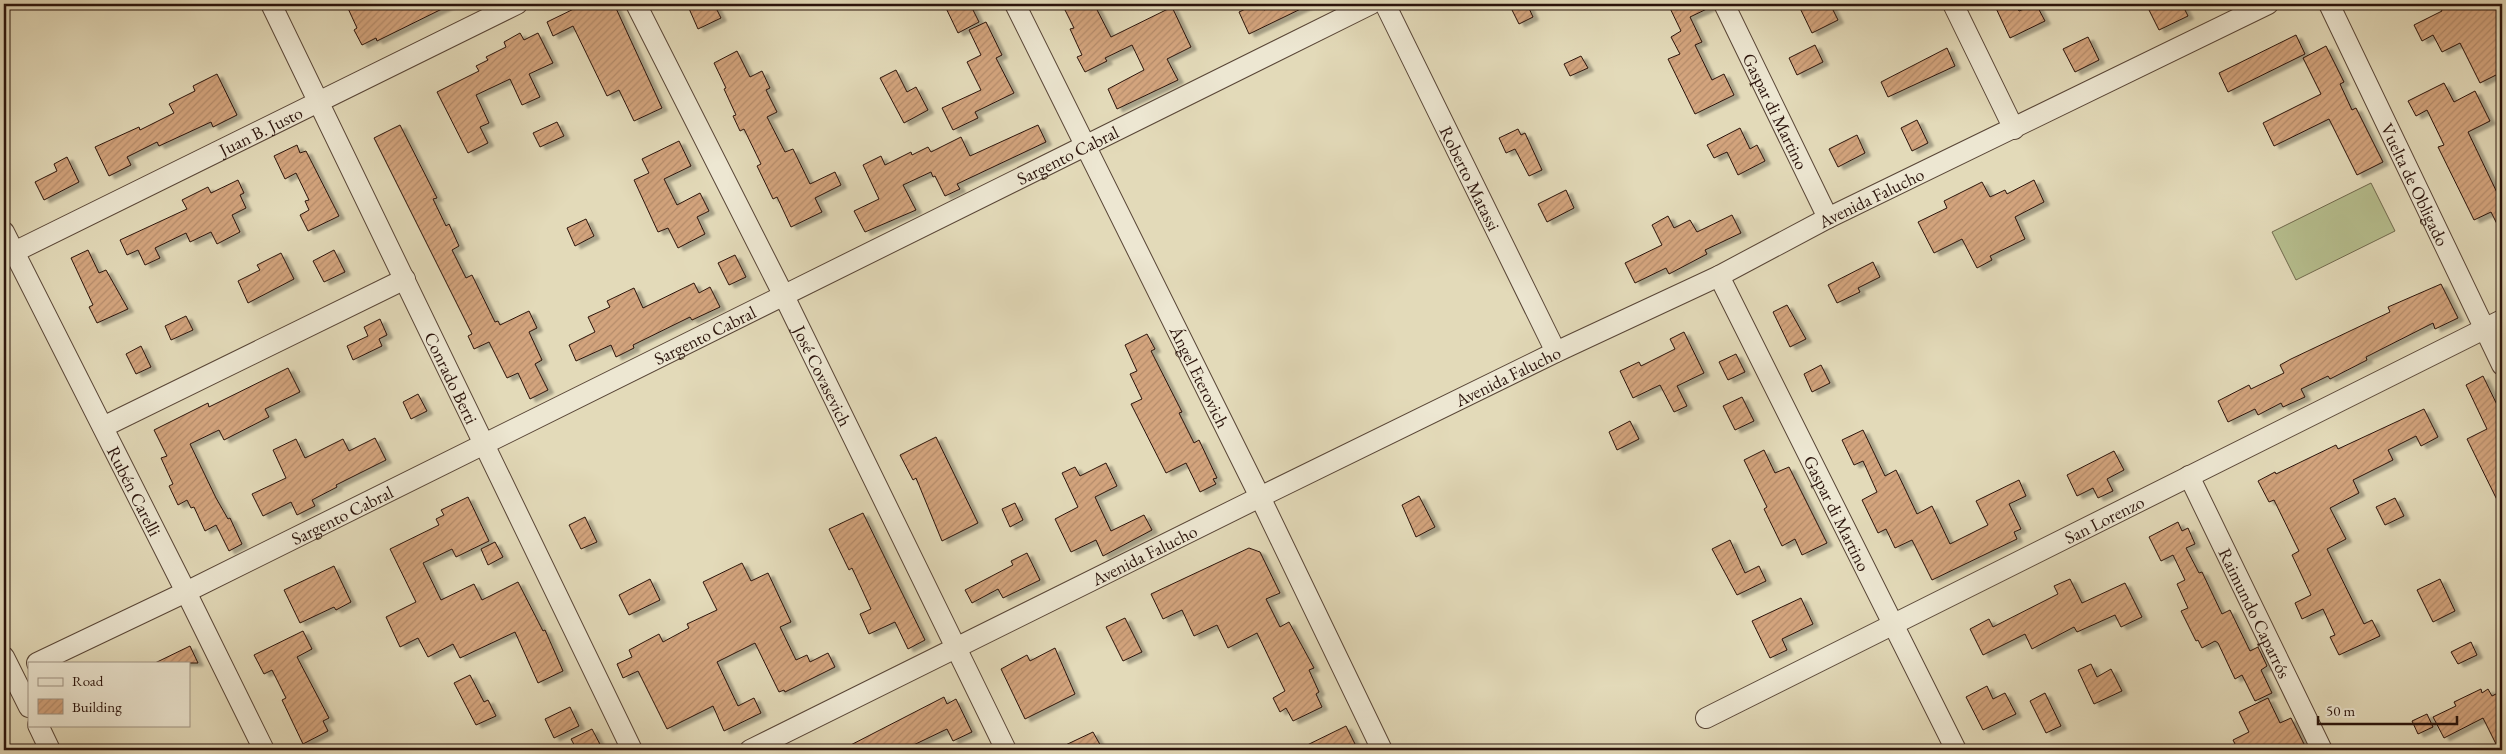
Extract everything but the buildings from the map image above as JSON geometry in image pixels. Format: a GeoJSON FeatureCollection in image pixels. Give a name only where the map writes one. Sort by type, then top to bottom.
{"type":"FeatureCollection","features":[{"type":"Feature","properties":{"kind":"street","name":"Conrado Berti"},"geometry":{"type":"LineString","coordinates":[[271,4],[632,750]]}},
{"type":"Feature","properties":{"kind":"street","name":"Juan B. Justo"},"geometry":{"type":"LineString","coordinates":[[9,255],[517,4]]}},
{"type":"Feature","properties":{"kind":"street","name":"José Covasevich"},"geometry":{"type":"LineString","coordinates":[[636,4],[784,296],[1006,750]]}},
{"type":"Feature","properties":{"kind":"street","name":"Ángel Eterovich"},"geometry":{"type":"LineString","coordinates":[[1015,4],[1260,497],[1382,750]]}},
{"type":"Feature","properties":{"kind":"street","name":"Sargento Cabral"},"geometry":{"type":"LineString","coordinates":[[39,662],[186,592],[1371,4]]}},
{"type":"Feature","properties":{"kind":"street","name":"Roberto Matassi"},"geometry":{"type":"LineString","coordinates":[[1385,4],[1556,352]]}},
{"type":"Feature","properties":{"kind":"street","name":"Gaspar di Martino"},"geometry":{"type":"LineString","coordinates":[[1724,4],[1828,218]]}},
{"type":"Feature","properties":{"kind":"street"},"geometry":{"type":"LineString","coordinates":[[1953,4],[2014,129]]}},
{"type":"Feature","properties":{"kind":"street","name":"Avenida Falucho"},"geometry":{"type":"LineString","coordinates":[[750,750],[1260,497],[1556,352],[1719,276],[1828,218],[2268,4]]}},
{"type":"Feature","properties":{"kind":"street","name":"Vuelta de Obligado"},"geometry":{"type":"LineString","coordinates":[[2329,4],[2493,324],[2502,366]]}},
{"type":"Feature","properties":{"kind":"street","name":"Rubén Carelli"},"geometry":{"type":"LineString","coordinates":[[4,232],[9,255],[103,427],[264,750]]}},
{"type":"Feature","properties":{"kind":"street","name":"Gaspar di Martino"},"geometry":{"type":"LineString","coordinates":[[1719,276],[1956,750]]}},
{"type":"Feature","properties":{"kind":"street"},"geometry":{"type":"LineString","coordinates":[[103,427],[405,279]]}},
{"type":"Feature","properties":{"kind":"street","name":"San Lorenzo"},"geometry":{"type":"LineString","coordinates":[[1706,718],[2493,324]]}},
{"type":"Feature","properties":{"kind":"street","name":"Raimundo Caparrós"},"geometry":{"type":"LineString","coordinates":[[2189,476],[2322,750]]}},
{"type":"Feature","properties":{"kind":"street"},"geometry":{"type":"LineString","coordinates":[[15,666],[28,705]]}},
{"type":"Feature","properties":{"kind":"street"},"geometry":{"type":"LineString","coordinates":[[38,726],[50,750]]}},
{"type":"Feature","properties":{"kind":"green space"},"geometry":{"type":"Polygon","coordinates":[[[2371,183],[2395,231],[2296,280],[2272,232],[2371,183]]]}}]}
